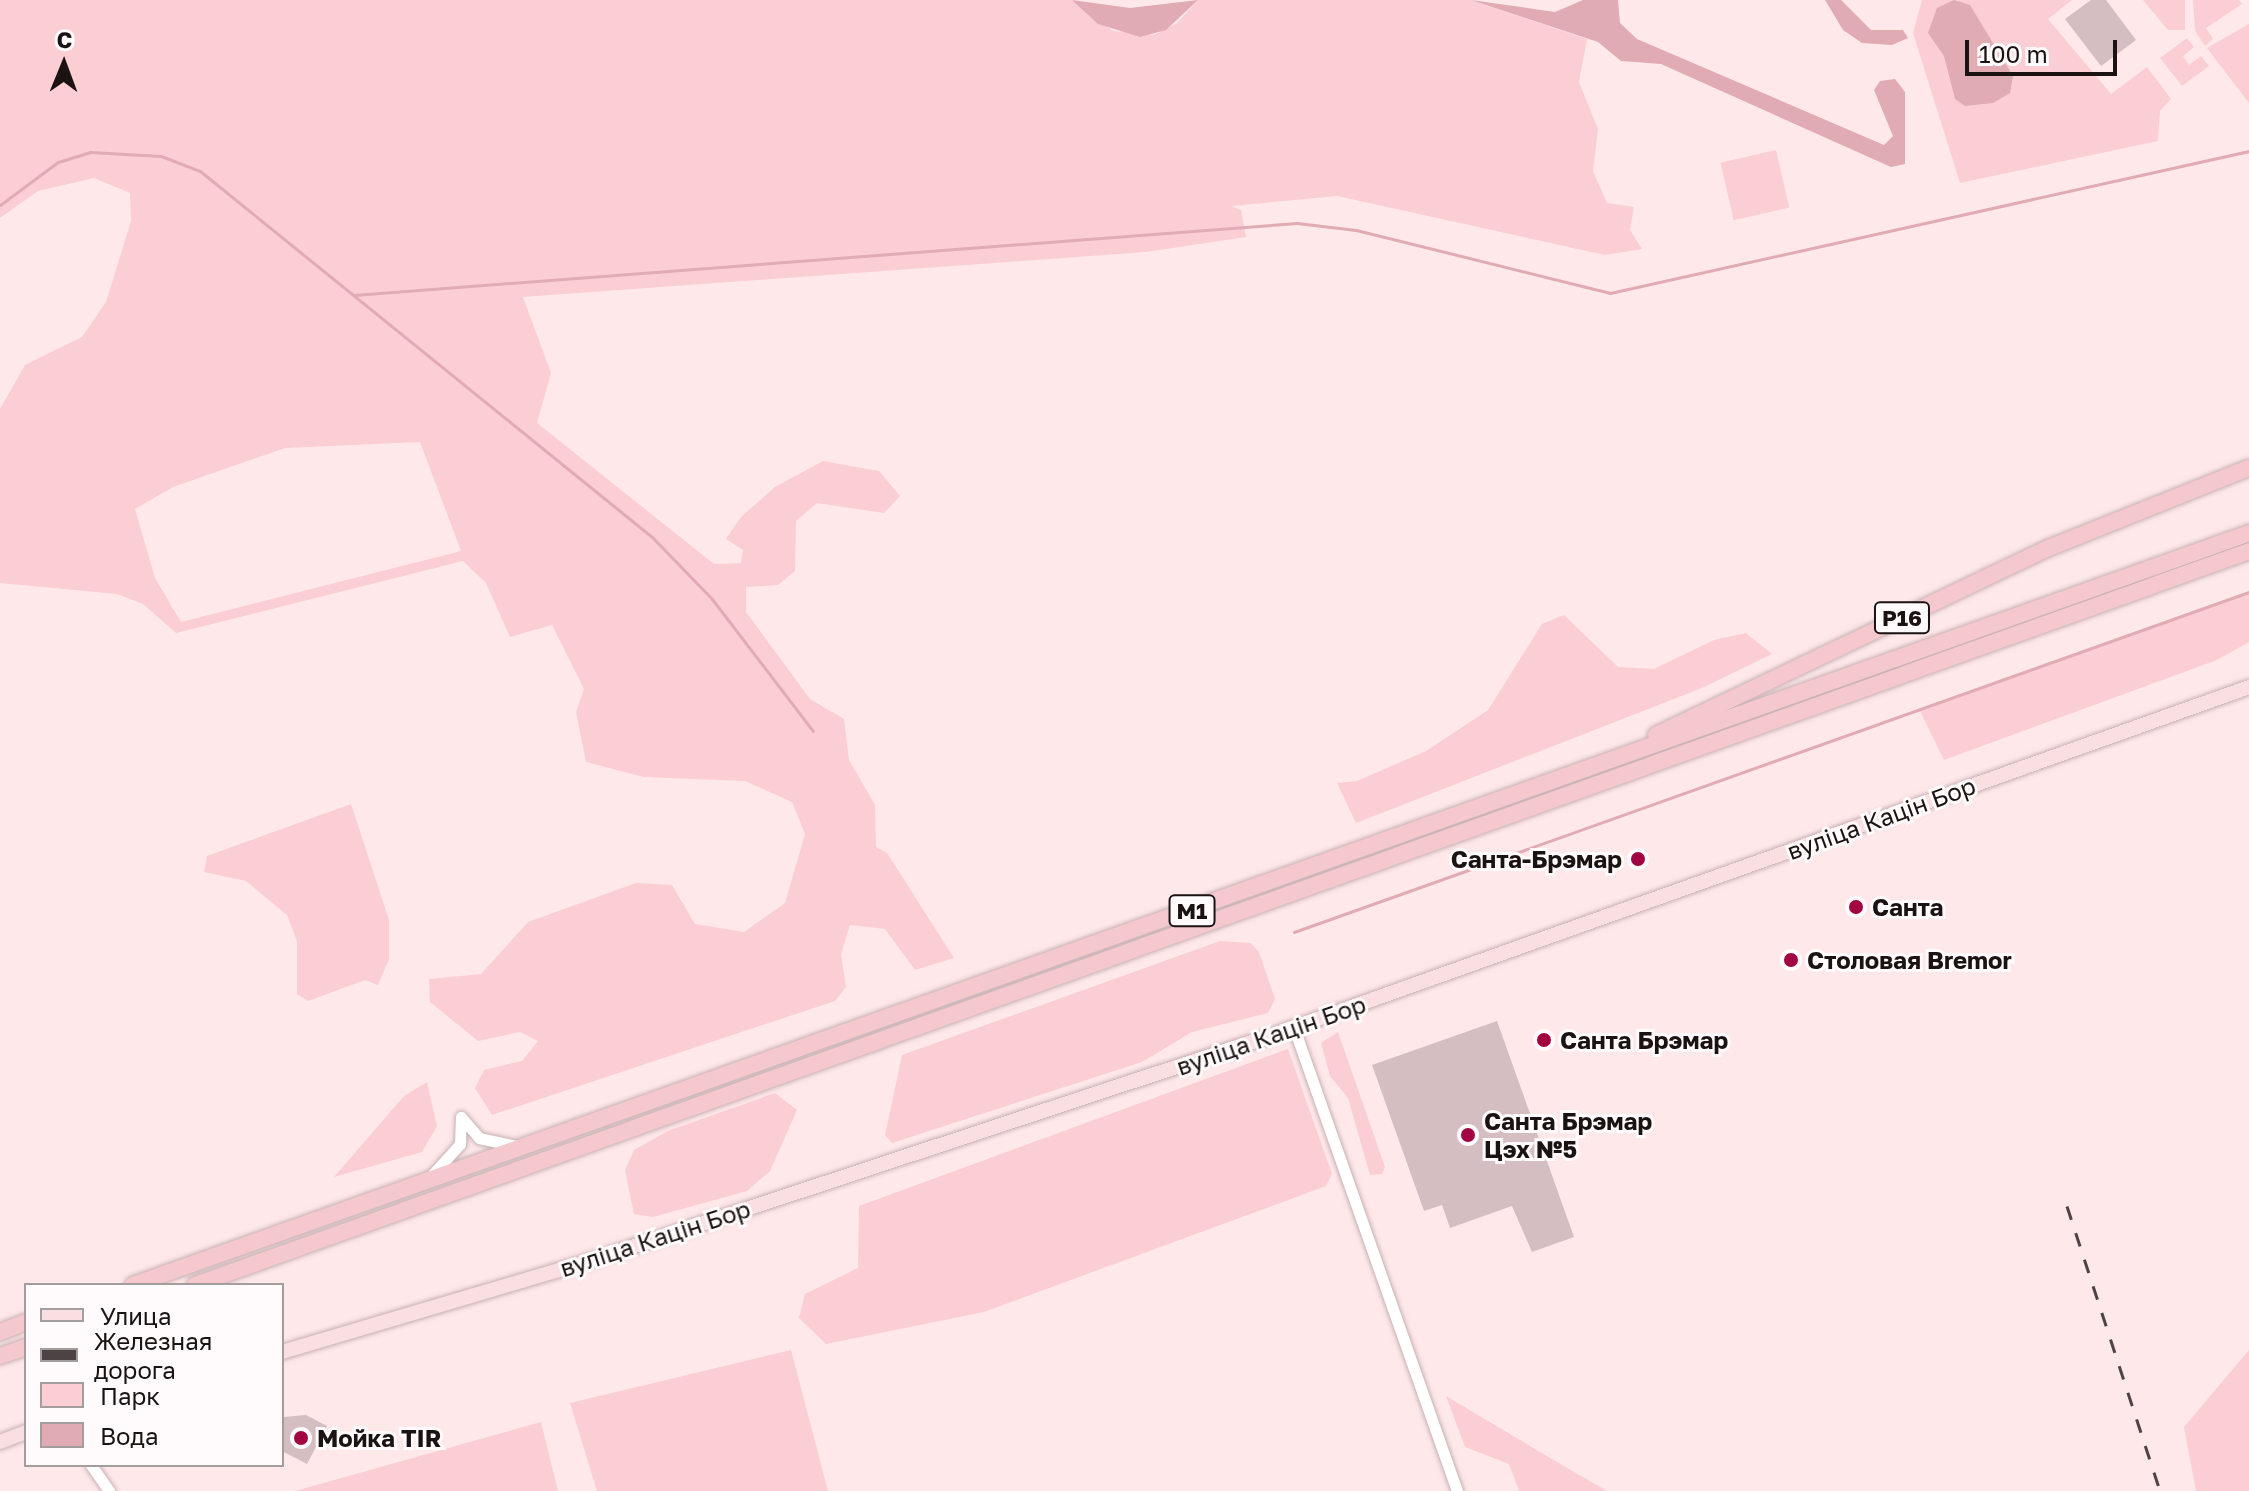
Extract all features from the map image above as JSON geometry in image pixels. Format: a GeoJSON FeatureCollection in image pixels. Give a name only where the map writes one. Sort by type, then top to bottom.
{"type":"FeatureCollection","features":[{"type":"Feature","properties":{"kind":"highway","name":"Р16"},"geometry":{"type":"LineString","coordinates":[[1559,779],[2051,547],[2249,468]]}},
{"type":"Feature","properties":{"kind":"highway","name":"М1"},"geometry":{"type":"LineString","coordinates":[[139,1283],[2249,533]]}},
{"type":"Feature","properties":{"kind":"highway","name":"М1"},"geometry":{"type":"LineString","coordinates":[[201,1283],[2249,551]]}},
{"type":"Feature","properties":{"kind":"highway"},"geometry":{"type":"LineString","coordinates":[[0,1332],[24,1323]]}},
{"type":"Feature","properties":{"kind":"highway"},"geometry":{"type":"LineString","coordinates":[[0,1356],[24,1348]]}},
{"type":"Feature","properties":{"kind":"main road","name":"вуліца Кацін Бор"},"geometry":{"type":"LineString","coordinates":[[284,1351],[586,1262],[1294,1028],[2249,687]]}},
{"type":"Feature","properties":{"kind":"main road"},"geometry":{"type":"LineString","coordinates":[[0,1442],[24,1433]]}},
{"type":"Feature","properties":{"kind":"street"},"geometry":{"type":"LineString","coordinates":[[1294,1028],[1457,1491]]}},
{"type":"Feature","properties":{"kind":"street"},"geometry":{"type":"LineString","coordinates":[[423,1184],[460,1144],[461,1117],[489,1143],[530,1146]]}},
{"type":"Feature","properties":{"kind":"street"},"geometry":{"type":"LineString","coordinates":[[92,1467],[109,1491]]}},
{"type":"Feature","properties":{"kind":"green space"},"geometry":{"type":"Polygon","coordinates":[[[0,0],[1072,0],[1113,31],[1154,35],[1177,23],[1198,0],[1471,0],[1587,39],[1579,82],[1598,129],[1593,171],[1607,203],[1634,207],[1630,230],[1642,249],[1605,255],[1337,196],[1231,206],[1241,210],[1246,237],[1146,252],[523,297],[551,373],[537,423],[714,564],[741,563],[743,550],[726,539],[741,517],[775,487],[823,461],[879,471],[900,496],[884,513],[817,503],[796,521],[795,571],[778,585],[746,587],[746,612],[810,699],[844,719],[849,760],[875,805],[876,847],[887,853],[954,958],[915,970],[885,929],[850,925],[841,954],[846,987],[835,1001],[492,1115],[475,1088],[484,1070],[522,1061],[538,1041],[520,1032],[478,1041],[430,1002],[429,979],[481,974],[528,922],[636,883],[672,885],[695,924],[744,932],[785,903],[805,834],[792,802],[745,781],[644,777],[586,762],[576,712],[584,689],[552,625],[510,637],[486,583],[463,561],[176,633],[143,604],[117,594],[0,583],[0,409],[25,365],[82,337],[106,302],[131,221],[130,193],[94,178],[38,191],[0,218],[0,0]],[[420,442],[285,448],[173,487],[135,509],[155,578],[181,622],[461,551],[420,442]]]}},
{"type":"Feature","properties":{"kind":"green space"},"geometry":{"type":"Polygon","coordinates":[[[1922,0],[2072,0],[2048,19],[2111,94],[2147,67],[2171,99],[2160,111],[2158,141],[1960,183],[1913,33],[1922,0]]]}},
{"type":"Feature","properties":{"kind":"green space"},"geometry":{"type":"Polygon","coordinates":[[[2143,0],[2185,0],[2185,30],[2168,30],[2143,0]]]}},
{"type":"Feature","properties":{"kind":"green space"},"geometry":{"type":"Polygon","coordinates":[[[2193,0],[2239,0],[2242,4],[2206,28],[2213,39],[2205,46],[2195,31],[2193,0]]]}},
{"type":"Feature","properties":{"kind":"green space"},"geometry":{"type":"Polygon","coordinates":[[[2249,24],[2249,103],[2207,48],[2249,24]]]}},
{"type":"Feature","properties":{"kind":"green space"},"geometry":{"type":"Polygon","coordinates":[[[2187,38],[2194,47],[2183,56],[2189,65],[2201,56],[2209,66],[2182,86],[2160,58],[2187,38]]]}},
{"type":"Feature","properties":{"kind":"green space"},"geometry":{"type":"Polygon","coordinates":[[[1776,150],[1789,207],[1734,220],[1720,163],[1776,150]]]}},
{"type":"Feature","properties":{"kind":"green space"},"geometry":{"type":"Polygon","coordinates":[[[2249,591],[2249,642],[2217,660],[1944,760],[1919,709],[2249,591]]]}},
{"type":"Feature","properties":{"kind":"green space"},"geometry":{"type":"Polygon","coordinates":[[[1564,615],[1618,667],[1654,669],[1714,640],[1746,633],[1772,654],[1702,688],[1356,823],[1337,783],[1357,781],[1426,751],[1488,710],[1542,624],[1564,615]]]}},
{"type":"Feature","properties":{"kind":"green space"},"geometry":{"type":"Polygon","coordinates":[[[351,804],[389,920],[389,959],[378,985],[365,980],[308,1001],[297,994],[297,941],[287,915],[246,881],[204,872],[207,856],[351,804]]]}},
{"type":"Feature","properties":{"kind":"green space"},"geometry":{"type":"Polygon","coordinates":[[[1220,941],[1251,943],[1259,952],[1275,999],[1268,1013],[1192,1032],[1142,1062],[892,1143],[885,1135],[902,1055],[1220,941]]]}},
{"type":"Feature","properties":{"kind":"green space"},"geometry":{"type":"Polygon","coordinates":[[[1338,1032],[1385,1167],[1382,1174],[1370,1175],[1348,1098],[1330,1076],[1321,1043],[1338,1032]]]}},
{"type":"Feature","properties":{"kind":"green space"},"geometry":{"type":"Polygon","coordinates":[[[1288,1049],[1332,1174],[1326,1186],[984,1312],[826,1344],[799,1318],[805,1294],[858,1268],[859,1206],[1288,1049]]]}},
{"type":"Feature","properties":{"kind":"green space"},"geometry":{"type":"Polygon","coordinates":[[[427,1082],[437,1126],[422,1152],[334,1177],[404,1096],[427,1082]]]}},
{"type":"Feature","properties":{"kind":"green space"},"geometry":{"type":"Polygon","coordinates":[[[775,1093],[797,1110],[770,1171],[747,1191],[653,1217],[634,1214],[625,1170],[634,1150],[668,1131],[775,1093]]]}},
{"type":"Feature","properties":{"kind":"green space"},"geometry":{"type":"Polygon","coordinates":[[[791,1350],[828,1491],[597,1491],[570,1403],[791,1350]]]}},
{"type":"Feature","properties":{"kind":"green space"},"geometry":{"type":"Polygon","coordinates":[[[2249,1350],[2249,1491],[2196,1491],[2184,1427],[2249,1350]]]}},
{"type":"Feature","properties":{"kind":"green space"},"geometry":{"type":"Polygon","coordinates":[[[1446,1396],[1607,1491],[1519,1491],[1509,1464],[1465,1447],[1446,1396]]]}},
{"type":"Feature","properties":{"kind":"green space"},"geometry":{"type":"Polygon","coordinates":[[[541,1422],[558,1491],[295,1491],[541,1422]]]}},
{"type":"Feature","properties":{"kind":"water"},"geometry":{"type":"Polygon","coordinates":[[[1072,0],[1130,8],[1198,0],[1166,30],[1140,37],[1098,24],[1072,0]]]}},
{"type":"Feature","properties":{"kind":"water"},"geometry":{"type":"Polygon","coordinates":[[[1471,0],[1555,12],[1583,0],[1618,0],[1620,23],[1637,39],[1884,145],[1893,136],[1874,90],[1880,81],[1895,79],[1905,92],[1905,164],[1891,167],[1661,64],[1621,61],[1598,42],[1471,0]]]}},
{"type":"Feature","properties":{"kind":"water"},"geometry":{"type":"Polygon","coordinates":[[[1825,0],[1841,0],[1871,30],[1903,30],[1908,38],[1892,45],[1862,43],[1843,30],[1825,0]]]}},
{"type":"Feature","properties":{"kind":"water"},"geometry":{"type":"Polygon","coordinates":[[[1954,0],[1970,5],[2013,76],[2010,93],[1993,103],[1965,106],[1955,99],[1944,56],[1928,33],[1937,8],[1954,0]]]}},
{"type":"Feature","properties":{"kind":"building"},"geometry":{"type":"Polygon","coordinates":[[[2091,0],[2106,0],[2136,40],[2101,66],[2065,19],[2091,0]]]}},
{"type":"Feature","properties":{"kind":"building","name":"Санта Брэмар Цэх №5"},"geometry":{"type":"Polygon","coordinates":[[[1497,1021],[1574,1237],[1532,1252],[1512,1206],[1450,1228],[1442,1205],[1424,1211],[1372,1065],[1497,1021]]]}},
{"type":"Feature","properties":{"kind":"building","name":"Мойка TIR"},"geometry":{"type":"Polygon","coordinates":[[[306,1415],[327,1426],[307,1464],[284,1452],[284,1417],[306,1415]]]}},
{"type":"Feature","properties":{"kind":"waterway"},"geometry":{"type":"LineString","coordinates":[[354,295],[1297,223],[1356,230],[1610,293],[2249,151]]}},
{"type":"Feature","properties":{"kind":"waterway"},"geometry":{"type":"LineString","coordinates":[[0,205],[58,162],[90,152],[161,156],[200,171],[652,537],[712,599],[813,731]]}},
{"type":"Feature","properties":{"kind":"waterway"},"geometry":{"type":"LineString","coordinates":[[1294,932],[2249,592]]}},
{"type":"Feature","properties":{"kind":"railway"},"geometry":{"type":"LineString","coordinates":[[2067,1206],[2160,1491]]}},
{"type":"Feature","properties":{"kind":"place","name":"Санта-Брэмар"},"geometry":{"type":"Point","coordinates":[1638,859]}},
{"type":"Feature","properties":{"kind":"place","name":"Санта"},"geometry":{"type":"Point","coordinates":[1856,907]}},
{"type":"Feature","properties":{"kind":"place","name":"Столовая Bremor"},"geometry":{"type":"Point","coordinates":[1791,960]}},
{"type":"Feature","properties":{"kind":"place","name":"Санта Брэмар"},"geometry":{"type":"Point","coordinates":[1544,1040]}},
{"type":"Feature","properties":{"kind":"place","name":"Санта Брэмар Цэх №5"},"geometry":{"type":"Point","coordinates":[1468,1135]}},
{"type":"Feature","properties":{"kind":"place","name":"Мойка TIR"},"geometry":{"type":"Point","coordinates":[301,1438]}}]}
